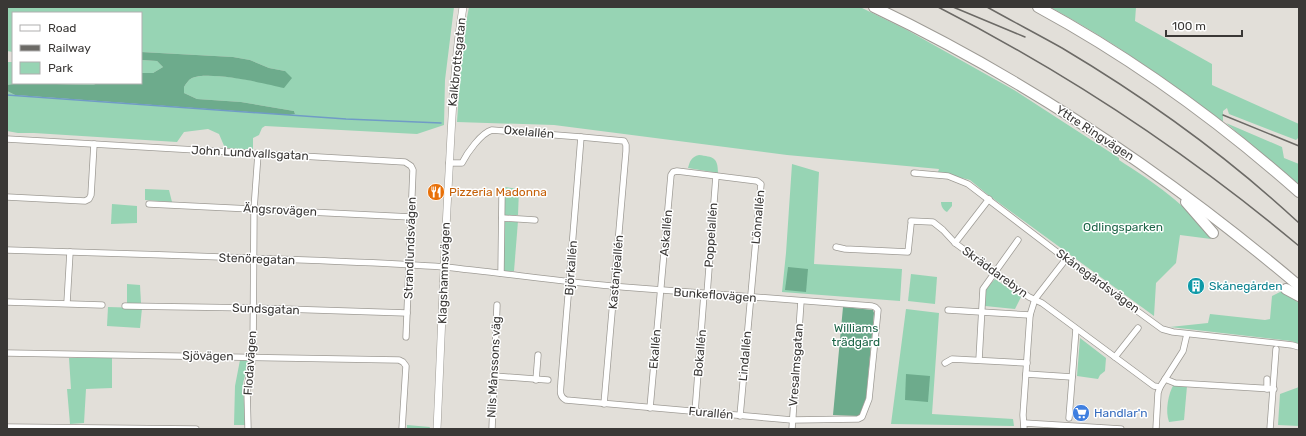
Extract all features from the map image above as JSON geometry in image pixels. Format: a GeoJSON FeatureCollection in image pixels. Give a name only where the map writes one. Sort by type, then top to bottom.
{"type":"FeatureCollection","features":[{"type":"Feature","properties":{"kind":"highway","name":"Yttre Ringvägen"},"geometry":{"type":"LineString","coordinates":[[874,7],[948,45],[1016,83],[1067,115],[1204,209],[1299,286]]}},
{"type":"Feature","properties":{"kind":"highway"},"geometry":{"type":"LineString","coordinates":[[1038,7],[1112,51],[1165,86],[1253,152],[1299,192]]}},
{"type":"Feature","properties":{"kind":"highway"},"geometry":{"type":"LineString","coordinates":[[1165,181],[1202,218],[1213,233]]}},
{"type":"Feature","properties":{"kind":"highway"},"geometry":{"type":"LineString","coordinates":[[1286,289],[1299,296]]}},
{"type":"Feature","properties":{"kind":"street","name":"Kalkbrottsgatan"},"geometry":{"type":"LineString","coordinates":[[452,118],[455,71],[463,7]]}},
{"type":"Feature","properties":{"kind":"street","name":"Klagshamnsvägen"},"geometry":{"type":"LineString","coordinates":[[437,429],[452,118]]}},
{"type":"Feature","properties":{"kind":"street","name":"Oxelallén"},"geometry":{"type":"LineString","coordinates":[[449,163],[462,163],[468,151],[488,131],[492,130],[581,136],[624,142]]}},
{"type":"Feature","properties":{"kind":"street","name":"Björkallén"},"geometry":{"type":"LineString","coordinates":[[562,398],[560,396],[561,382],[581,136]]}},
{"type":"Feature","properties":{"kind":"street","name":"John Lundvallsgatan"},"geometry":{"type":"LineString","coordinates":[[7,139],[405,162]]}},
{"type":"Feature","properties":{"kind":"street","name":"Kastanjeallén"},"geometry":{"type":"LineString","coordinates":[[604,404],[626,151],[626,145],[624,142]]}},
{"type":"Feature","properties":{"kind":"street"},"geometry":{"type":"LineString","coordinates":[[7,197],[85,201],[89,199],[91,195],[94,144]]}},
{"type":"Feature","properties":{"kind":"street","name":"Flodavägen"},"geometry":{"type":"LineString","coordinates":[[248,429],[247,389],[253,357],[254,209],[258,154]]}},
{"type":"Feature","properties":{"kind":"street","name":"Strandlundsvägen"},"geometry":{"type":"LineString","coordinates":[[405,162],[411,166],[413,170],[406,336]]}},
{"type":"Feature","properties":{"kind":"street","name":"Lönnallén"},"geometry":{"type":"LineString","coordinates":[[671,175],[673,172],[677,171],[757,180],[761,184],[750,297]]}},
{"type":"Feature","properties":{"kind":"street","name":"Skånegårdsvägen"},"geometry":{"type":"LineString","coordinates":[[914,173],[948,176],[968,184],[1066,259],[1162,329],[1187,334],[1292,345],[1299,348]]}},
{"type":"Feature","properties":{"kind":"street","name":"Askallén"},"geometry":{"type":"LineString","coordinates":[[660,291],[671,175]]}},
{"type":"Feature","properties":{"kind":"street","name":"Poppelallén"},"geometry":{"type":"LineString","coordinates":[[706,294],[716,176]]}},
{"type":"Feature","properties":{"kind":"street"},"geometry":{"type":"LineString","coordinates":[[501,274],[502,193]]}},
{"type":"Feature","properties":{"kind":"street"},"geometry":{"type":"LineString","coordinates":[[955,243],[989,200]]}},
{"type":"Feature","properties":{"kind":"street","name":"Ängsrovägen"},"geometry":{"type":"LineString","coordinates":[[149,204],[411,217]]}},
{"type":"Feature","properties":{"kind":"street"},"geometry":{"type":"LineString","coordinates":[[502,218],[535,220]]}},
{"type":"Feature","properties":{"kind":"street","name":"Skräddarebyn"},"geometry":{"type":"LineString","coordinates":[[836,247],[844,249],[908,252],[911,222],[933,222],[955,243],[994,272],[1029,297],[1042,303],[1154,386],[1160,388]]}},
{"type":"Feature","properties":{"kind":"street"},"geometry":{"type":"LineString","coordinates":[[979,360],[983,289],[1018,240]]}},
{"type":"Feature","properties":{"kind":"street","name":"Stenöregatan"},"geometry":{"type":"LineString","coordinates":[[7,250],[253,258],[444,267]]}},
{"type":"Feature","properties":{"kind":"street"},"geometry":{"type":"LineString","coordinates":[[67,303],[70,252]]}},
{"type":"Feature","properties":{"kind":"street"},"geometry":{"type":"LineString","coordinates":[[1066,259],[1035,299],[1030,315],[1026,363],[1024,426],[1121,429]]}},
{"type":"Feature","properties":{"kind":"street","name":"Bunkeflovägen"},"geometry":{"type":"LineString","coordinates":[[444,267],[615,287],[875,307],[878,310],[869,399],[862,417]]}},
{"type":"Feature","properties":{"kind":"street","name":"Ekallén"},"geometry":{"type":"LineString","coordinates":[[650,408],[660,291]]}},
{"type":"Feature","properties":{"kind":"street","name":"Bokallén"},"geometry":{"type":"LineString","coordinates":[[695,412],[706,294]]}},
{"type":"Feature","properties":{"kind":"street","name":"Lindallén"},"geometry":{"type":"LineString","coordinates":[[740,416],[750,297]]}},
{"type":"Feature","properties":{"kind":"street","name":"Vresalmsgatan"},"geometry":{"type":"LineString","coordinates":[[792,429],[801,301]]}},
{"type":"Feature","properties":{"kind":"street"},"geometry":{"type":"LineString","coordinates":[[7,302],[102,305]]}},
{"type":"Feature","properties":{"kind":"street","name":"Sundsgatan"},"geometry":{"type":"LineString","coordinates":[[125,306],[407,313]]}},
{"type":"Feature","properties":{"kind":"street","name":"Nils Månssons väg"},"geometry":{"type":"LineString","coordinates":[[492,429],[497,306]]}},
{"type":"Feature","properties":{"kind":"street"},"geometry":{"type":"LineString","coordinates":[[948,310],[1030,315]]}},
{"type":"Feature","properties":{"kind":"street"},"geometry":{"type":"LineString","coordinates":[[1115,357],[1138,328]]}},
{"type":"Feature","properties":{"kind":"street"},"geometry":{"type":"LineString","coordinates":[[1069,418],[1076,329]]}},
{"type":"Feature","properties":{"kind":"street"},"geometry":{"type":"LineString","coordinates":[[1156,429],[1158,393],[1165,379],[1184,352],[1187,334]]}},
{"type":"Feature","properties":{"kind":"street"},"geometry":{"type":"LineString","coordinates":[[1270,429],[1276,350]]}},
{"type":"Feature","properties":{"kind":"street","name":"Sjövägen"},"geometry":{"type":"LineString","coordinates":[[7,352],[399,360],[406,366],[402,429]]}},
{"type":"Feature","properties":{"kind":"street"},"geometry":{"type":"LineString","coordinates":[[536,380],[538,356]]}},
{"type":"Feature","properties":{"kind":"street"},"geometry":{"type":"LineString","coordinates":[[945,363],[952,359],[1026,363]]}},
{"type":"Feature","properties":{"kind":"street"},"geometry":{"type":"LineString","coordinates":[[1026,374],[1072,377]]}},
{"type":"Feature","properties":{"kind":"street"},"geometry":{"type":"LineString","coordinates":[[494,376],[548,380]]}},
{"type":"Feature","properties":{"kind":"street"},"geometry":{"type":"LineString","coordinates":[[1165,379],[1176,383],[1274,390]]}},
{"type":"Feature","properties":{"kind":"street"},"geometry":{"type":"LineString","coordinates":[[1267,379],[1267,389]]}},
{"type":"Feature","properties":{"kind":"street","name":"Furallén"},"geometry":{"type":"LineString","coordinates":[[562,398],[566,400],[604,404],[792,420],[858,419],[862,417]]}},
{"type":"Feature","properties":{"kind":"street"},"geometry":{"type":"LineString","coordinates":[[7,427],[196,429]]}},
{"type":"Feature","properties":{"kind":"green space"},"geometry":{"type":"Polygon","coordinates":[[[7,7],[454,7],[445,80],[444,125],[417,134],[265,126],[262,128],[259,135],[253,138],[253,150],[225,148],[219,134],[208,129],[184,132],[177,142],[18,133],[7,131],[7,91],[15,95],[288,115],[295,114],[294,111],[241,102],[197,99],[184,93],[184,87],[188,81],[199,76],[230,77],[269,84],[285,71],[269,68],[250,60],[233,57],[142,52],[142,12],[12,12],[12,52],[7,51],[7,7]]]}},
{"type":"Feature","properties":{"kind":"green space","name":"Odlingsparken"},"geometry":{"type":"Polygon","coordinates":[[[469,7],[860,7],[907,30],[1014,90],[1119,158],[1119,160],[1157,186],[1181,205],[1192,215],[1211,239],[1180,235],[1176,263],[1156,283],[1154,316],[970,180],[938,172],[939,169],[787,155],[554,125],[457,122],[462,50],[469,7]]]}},
{"type":"Feature","properties":{"kind":"green space"},"geometry":{"type":"Polygon","coordinates":[[[1050,7],[1136,7],[1135,21],[1212,64],[1212,85],[1299,124],[1299,137],[1296,140],[1229,114],[1227,108],[1223,111],[1223,122],[1139,61],[1050,7]]]}},
{"type":"Feature","properties":{"kind":"green space"},"geometry":{"type":"Polygon","coordinates":[[[142,52],[233,57],[250,60],[269,68],[285,71],[292,78],[284,88],[237,78],[200,76],[192,78],[188,81],[184,87],[184,93],[197,99],[241,102],[294,111],[295,114],[289,115],[15,95],[7,91],[7,85],[13,84],[142,84],[142,73],[153,73],[163,67],[157,61],[142,60],[142,52]]]}},
{"type":"Feature","properties":{"kind":"green space"},"geometry":{"type":"Polygon","coordinates":[[[142,60],[157,61],[163,67],[153,73],[142,73],[142,60]]]}},
{"type":"Feature","properties":{"kind":"green space"},"geometry":{"type":"Polygon","coordinates":[[[7,62],[12,62],[13,84],[7,85],[7,62]]]}},
{"type":"Feature","properties":{"kind":"green space"},"geometry":{"type":"Polygon","coordinates":[[[62,84],[96,84],[93,85],[62,84]]]}},
{"type":"Feature","properties":{"kind":"green space"},"geometry":{"type":"Polygon","coordinates":[[[1226,123],[1282,147],[1284,158],[1299,164],[1299,185],[1226,123]]]}},
{"type":"Feature","properties":{"kind":"green space"},"geometry":{"type":"Polygon","coordinates":[[[699,155],[708,156],[714,159],[717,164],[718,173],[688,168],[691,160],[699,155]]]}},
{"type":"Feature","properties":{"kind":"green space"},"geometry":{"type":"Polygon","coordinates":[[[792,164],[819,172],[814,264],[902,269],[900,301],[782,292],[792,164]]]}},
{"type":"Feature","properties":{"kind":"green space"},"geometry":{"type":"Polygon","coordinates":[[[505,187],[519,189],[518,215],[505,215],[505,187]]]}},
{"type":"Feature","properties":{"kind":"green space"},"geometry":{"type":"Polygon","coordinates":[[[145,189],[169,190],[172,202],[145,200],[145,189]]]}},
{"type":"Feature","properties":{"kind":"green space"},"geometry":{"type":"Polygon","coordinates":[[[941,202],[952,202],[952,206],[947,212],[942,208],[941,202]]]}},
{"type":"Feature","properties":{"kind":"green space"},"geometry":{"type":"Polygon","coordinates":[[[112,204],[137,206],[137,223],[111,224],[112,204]]]}},
{"type":"Feature","properties":{"kind":"green space"},"geometry":{"type":"Polygon","coordinates":[[[518,221],[514,271],[503,271],[505,222],[518,221]]]}},
{"type":"Feature","properties":{"kind":"green space"},"geometry":{"type":"Polygon","coordinates":[[[788,267],[808,269],[806,292],[785,290],[788,267]]]}},
{"type":"Feature","properties":{"kind":"green space"},"geometry":{"type":"Polygon","coordinates":[[[911,274],[937,277],[935,304],[908,301],[911,274]]]}},
{"type":"Feature","properties":{"kind":"green space"},"geometry":{"type":"Polygon","coordinates":[[[995,279],[1021,297],[1015,309],[985,306],[986,289],[995,279]]]}},
{"type":"Feature","properties":{"kind":"green space"},"geometry":{"type":"Polygon","coordinates":[[[127,284],[140,285],[141,303],[127,303],[127,284]]]}},
{"type":"Feature","properties":{"kind":"green space"},"geometry":{"type":"Polygon","coordinates":[[[1282,291],[1299,303],[1299,344],[1291,341],[1170,327],[1208,323],[1210,314],[1265,320],[1270,319],[1272,296],[1282,291]]]}},
{"type":"Feature","properties":{"kind":"green space"},"geometry":{"type":"Polygon","coordinates":[[[108,307],[142,308],[140,328],[107,326],[108,307]]]}},
{"type":"Feature","properties":{"kind":"green space","name":"Williams trädgård"},"geometry":{"type":"Polygon","coordinates":[[[843,307],[873,310],[874,313],[866,398],[858,416],[833,415],[843,307]]]}},
{"type":"Feature","properties":{"kind":"green space"},"geometry":{"type":"Polygon","coordinates":[[[906,309],[939,313],[932,414],[1013,419],[1014,426],[891,424],[906,309]]]}},
{"type":"Feature","properties":{"kind":"green space"},"geometry":{"type":"Polygon","coordinates":[[[1080,338],[1106,358],[1105,371],[1098,379],[1077,376],[1080,338]]]}},
{"type":"Feature","properties":{"kind":"green space"},"geometry":{"type":"Polygon","coordinates":[[[112,357],[112,388],[86,389],[84,423],[70,424],[67,389],[71,389],[69,358],[112,357]]]}},
{"type":"Feature","properties":{"kind":"green space"},"geometry":{"type":"Polygon","coordinates":[[[240,360],[249,361],[243,383],[245,425],[234,425],[235,386],[240,360]]]}},
{"type":"Feature","properties":{"kind":"green space"},"geometry":{"type":"Polygon","coordinates":[[[906,374],[930,376],[928,402],[905,400],[906,374]]]}},
{"type":"Feature","properties":{"kind":"green space"},"geometry":{"type":"Polygon","coordinates":[[[1174,384],[1187,386],[1184,420],[1169,422],[1167,413],[1168,403],[1174,384]]]}},
{"type":"Feature","properties":{"kind":"green space"},"geometry":{"type":"Polygon","coordinates":[[[1299,387],[1299,426],[1278,425],[1280,394],[1299,387]]]}},
{"type":"Feature","properties":{"kind":"green space"},"geometry":{"type":"Polygon","coordinates":[[[407,425],[430,427],[429,429],[407,429],[407,425]]]}},
{"type":"Feature","properties":{"kind":"waterway"},"geometry":{"type":"LineString","coordinates":[[7,95],[346,119],[441,123]]}},
{"type":"Feature","properties":{"kind":"railway"},"geometry":{"type":"LineString","coordinates":[[938,7],[1033,59],[1125,116],[1214,179],[1299,246]]}},
{"type":"Feature","properties":{"kind":"railway"},"geometry":{"type":"LineString","coordinates":[[953,7],[1025,37]]}},
{"type":"Feature","properties":{"kind":"railway"},"geometry":{"type":"LineString","coordinates":[[987,7],[1062,48],[1155,108],[1215,151],[1272,198],[1299,223]]}},
{"type":"Feature","properties":{"kind":"railway"},"geometry":{"type":"LineString","coordinates":[[1223,115],[1299,146]]}},
{"type":"Feature","properties":{"kind":"place","name":"Pizzeria Madonna"},"geometry":{"type":"Point","coordinates":[436,192]}},
{"type":"Feature","properties":{"kind":"place","name":"Skånegården"},"geometry":{"type":"Point","coordinates":[1196,286]}},
{"type":"Feature","properties":{"kind":"place","name":"Handlar'n"},"geometry":{"type":"Point","coordinates":[1081,413]}}]}
